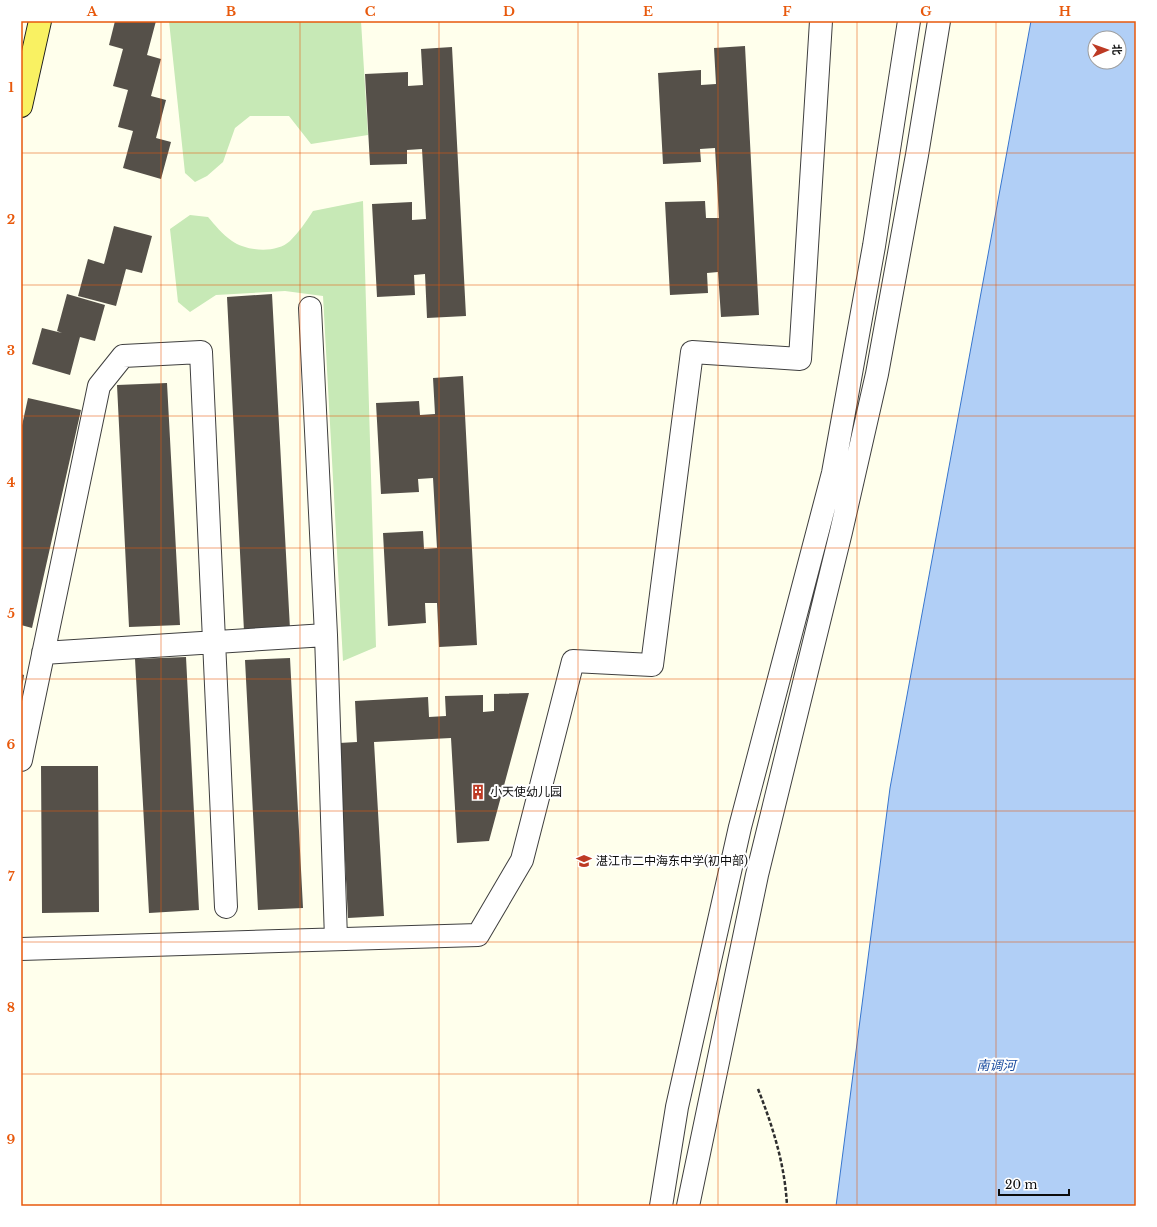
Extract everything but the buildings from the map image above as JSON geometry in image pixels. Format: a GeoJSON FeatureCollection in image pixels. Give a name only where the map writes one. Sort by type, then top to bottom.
{"type":"FeatureCollection","features":[{"type":"Feature","properties":{"kind":"main road"},"geometry":{"type":"LineString","coordinates":[[21,106],[40,21]]}},
{"type":"Feature","properties":{"kind":"street"},"geometry":{"type":"LineString","coordinates":[[21,949],[478,935],[522,860],[573,661],[652,665],[692,352],[800,359],[821,21]]}},
{"type":"Feature","properties":{"kind":"street"},"geometry":{"type":"LineString","coordinates":[[661,1206],[677,1107],[740,827],[833,473],[874,246],[909,21]]}},
{"type":"Feature","properties":{"kind":"street"},"geometry":{"type":"LineString","coordinates":[[688,1206],[756,875],[841,532],[877,374],[917,155],[939,21]]}},
{"type":"Feature","properties":{"kind":"street"},"geometry":{"type":"LineString","coordinates":[[310,308],[326,635],[336,939]]}},
{"type":"Feature","properties":{"kind":"street"},"geometry":{"type":"LineString","coordinates":[[21,760],[99,386],[123,356],[200,352],[226,907]]}},
{"type":"Feature","properties":{"kind":"street"},"geometry":{"type":"LineString","coordinates":[[43,653],[326,635]]}},
{"type":"Feature","properties":{"kind":"path"},"geometry":{"type":"LineString","coordinates":[[758,1089],[769,1118],[780,1155],[787,1206]]}},
{"type":"Feature","properties":{"kind":"green space"},"geometry":{"type":"Polygon","coordinates":[[[169,21],[361,21],[368,135],[311,144],[289,116],[250,116],[235,128],[223,162],[207,176],[195,182],[185,173],[169,21]]]}},
{"type":"Feature","properties":{"kind":"green space"},"geometry":{"type":"Polygon","coordinates":[[[363,201],[376,647],[343,661],[323,296],[285,291],[216,295],[190,312],[178,302],[170,229],[190,215],[208,217],[225,235],[238,244],[261,250],[277,248],[290,241],[313,211],[363,201]]]}},
{"type":"Feature","properties":{"kind":"water","name":"南调河"},"geometry":{"type":"Polygon","coordinates":[[[1031,21],[1136,21],[1136,1206],[836,1206],[890,788],[1031,21]]]}},
{"type":"Feature","properties":{"kind":"place","name":"小天使幼儿园"},"geometry":{"type":"Point","coordinates":[478,792]}},
{"type":"Feature","properties":{"kind":"place","name":"湛江市二中海东中学(初中部)"},"geometry":{"type":"Point","coordinates":[584,861]}}]}
